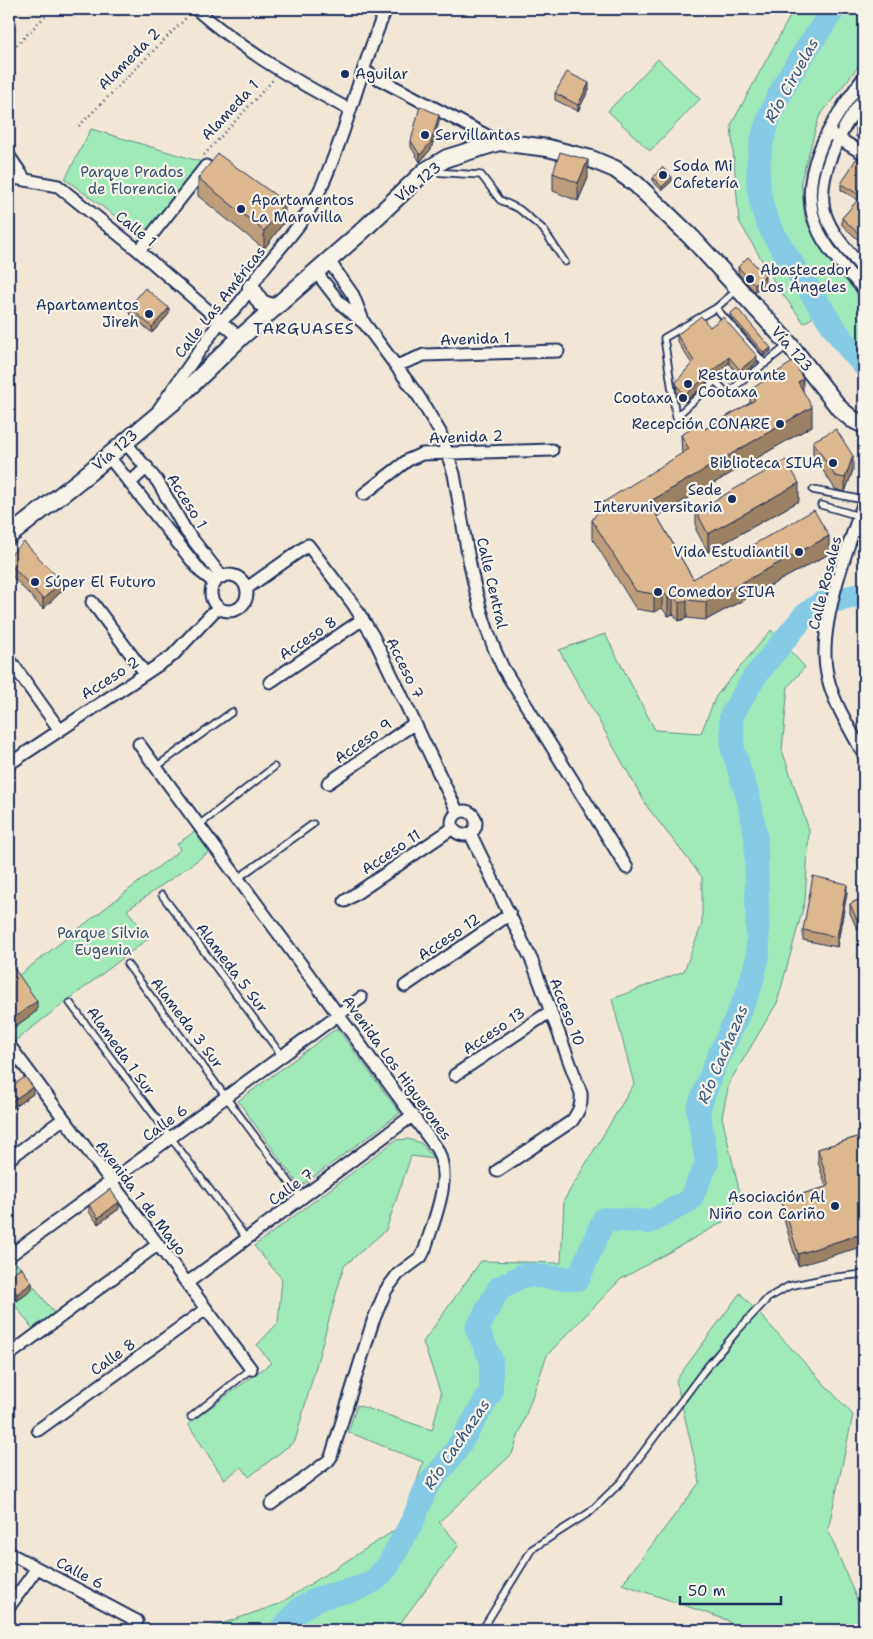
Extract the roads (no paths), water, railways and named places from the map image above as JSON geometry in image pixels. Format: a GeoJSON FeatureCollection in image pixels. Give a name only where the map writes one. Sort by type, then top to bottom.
{"type":"FeatureCollection","features":[{"type":"Feature","properties":{"kind":"main road","name":"Vía 123"},"geometry":{"type":"LineString","coordinates":[[9,536],[178,398],[240,338],[316,272],[425,171],[447,158],[499,142],[548,148],[591,158],[615,169],[660,205],[790,344],[840,409],[852,420],[864,425]]}},
{"type":"Feature","properties":{"kind":"main road"},"geometry":{"type":"LineString","coordinates":[[251,287],[261,303],[275,308]]}},
{"type":"Feature","properties":{"kind":"street","name":"Calle Las Américas"},"geometry":{"type":"LineString","coordinates":[[152,418],[221,320],[231,314],[295,232],[315,199],[337,150],[364,71],[382,10]]}},
{"type":"Feature","properties":{"kind":"street"},"geometry":{"type":"LineString","coordinates":[[192,12],[281,71],[350,110]]}},
{"type":"Feature","properties":{"kind":"street"},"geometry":{"type":"LineString","coordinates":[[364,71],[499,142]]}},
{"type":"Feature","properties":{"kind":"street"},"geometry":{"type":"LineString","coordinates":[[864,77],[827,132],[812,179],[811,194],[815,222],[824,241],[864,290]]}},
{"type":"Feature","properties":{"kind":"street"},"geometry":{"type":"LineString","coordinates":[[864,98],[846,122],[827,170],[823,190],[823,207],[835,234],[864,270]]}},
{"type":"Feature","properties":{"kind":"street"},"geometry":{"type":"LineString","coordinates":[[827,132],[864,154]]}},
{"type":"Feature","properties":{"kind":"street"},"geometry":{"type":"LineString","coordinates":[[9,156],[24,178]]}},
{"type":"Feature","properties":{"kind":"street"},"geometry":{"type":"LineString","coordinates":[[139,251],[206,166]]}},
{"type":"Feature","properties":{"kind":"street","name":"Calle 1"},"geometry":{"type":"LineString","coordinates":[[9,176],[58,186],[139,251],[240,338]]}},
{"type":"Feature","properties":{"kind":"street","name":"Calle Central"},"geometry":{"type":"LineString","coordinates":[[329,260],[353,295],[364,324]]}},
{"type":"Feature","properties":{"kind":"street","name":"Calle Central"},"geometry":{"type":"LineString","coordinates":[[316,272],[340,303],[364,324],[430,414],[448,452],[481,616],[491,643],[503,668],[627,868]]}},
{"type":"Feature","properties":{"kind":"street","name":"Avenida 1"},"geometry":{"type":"LineString","coordinates":[[396,366],[424,355],[558,351]]}},
{"type":"Feature","properties":{"kind":"street","name":"Acceso 1"},"geometry":{"type":"LineString","coordinates":[[125,442],[147,467],[218,580]]}},
{"type":"Feature","properties":{"kind":"street","name":"Avenida 2"},"geometry":{"type":"LineString","coordinates":[[364,494],[408,460],[422,454],[552,450]]}},
{"type":"Feature","properties":{"kind":"street","name":"Acceso 1"},"geometry":{"type":"LineString","coordinates":[[109,456],[201,572],[218,580]]}},
{"type":"Feature","properties":{"kind":"street"},"geometry":{"type":"LineString","coordinates":[[130,483],[147,467]]}},
{"type":"Feature","properties":{"kind":"street","name":"Calle Rosales"},"geometry":{"type":"LineString","coordinates":[[864,501],[831,611],[825,656],[829,682],[864,755]]}},
{"type":"Feature","properties":{"kind":"street"},"geometry":{"type":"LineString","coordinates":[[176,541],[186,531]]}},
{"type":"Feature","properties":{"kind":"street","name":"Acceso 7"},"geometry":{"type":"LineString","coordinates":[[247,588],[308,545],[363,619],[458,813]]}},
{"type":"Feature","properties":{"kind":"street"},"geometry":{"type":"LineString","coordinates":[[234,576],[240,578],[247,588],[246,599],[239,608],[228,611],[218,607],[212,598],[218,580],[234,576]]}},
{"type":"Feature","properties":{"kind":"street"},"geometry":{"type":"LineString","coordinates":[[92,602],[145,673]]}},
{"type":"Feature","properties":{"kind":"street","name":"Acceso 2"},"geometry":{"type":"LineString","coordinates":[[9,764],[59,729],[172,656],[218,607]]}},
{"type":"Feature","properties":{"kind":"street","name":"Acceso 8"},"geometry":{"type":"LineString","coordinates":[[270,682],[363,619]]}},
{"type":"Feature","properties":{"kind":"street"},"geometry":{"type":"LineString","coordinates":[[12,663],[59,729]]}},
{"type":"Feature","properties":{"kind":"street","name":"Acceso 9"},"geometry":{"type":"LineString","coordinates":[[328,783],[415,723]]}},
{"type":"Feature","properties":{"kind":"street","name":"Avenida Los Higuerones"},"geometry":{"type":"LineString","coordinates":[[139,744],[413,1115],[437,1149],[445,1170],[444,1182],[422,1257],[398,1274],[386,1290],[373,1321],[328,1461],[271,1504]]}},
{"type":"Feature","properties":{"kind":"street"},"geometry":{"type":"LineString","coordinates":[[465,811],[474,816],[475,827],[470,833],[459,834],[453,828],[452,822],[458,813],[465,811]]}},
{"type":"Feature","properties":{"kind":"street","name":"Acceso 11"},"geometry":{"type":"LineString","coordinates":[[345,901],[453,828]]}},
{"type":"Feature","properties":{"kind":"street","name":"Acceso 10"},"geometry":{"type":"LineString","coordinates":[[470,833],[532,960],[581,1093],[580,1111],[572,1121],[497,1171]]}},
{"type":"Feature","properties":{"kind":"street","name":"Acceso 12"},"geometry":{"type":"LineString","coordinates":[[405,986],[510,914]]}},
{"type":"Feature","properties":{"kind":"street","name":"Calle 6"},"geometry":{"type":"LineString","coordinates":[[9,1256],[361,998]]}},
{"type":"Feature","properties":{"kind":"street","name":"Acceso 13"},"geometry":{"type":"LineString","coordinates":[[455,1075],[550,1011]]}},
{"type":"Feature","properties":{"kind":"street","name":"Avenida 1 de Mayo"},"geometry":{"type":"LineString","coordinates":[[9,1045],[13,1059],[63,1119],[251,1369]]}},
{"type":"Feature","properties":{"kind":"street","name":"Calle 7"},"geometry":{"type":"LineString","coordinates":[[187,1284],[246,1238],[413,1115]]}},
{"type":"Feature","properties":{"kind":"street"},"geometry":{"type":"LineString","coordinates":[[9,1159],[63,1119]]}},
{"type":"Feature","properties":{"kind":"street"},"geometry":{"type":"LineString","coordinates":[[9,1355],[157,1245]]}},
{"type":"Feature","properties":{"kind":"street","name":"Calle 8"},"geometry":{"type":"LineString","coordinates":[[38,1430],[206,1309]]}},
{"type":"Feature","properties":{"kind":"street","name":"Calle 6"},"geometry":{"type":"LineString","coordinates":[[9,1553],[134,1626]]}},
{"type":"Feature","properties":{"kind":"street"},"geometry":{"type":"LineString","coordinates":[[9,1607],[37,1568]]}},
{"type":"Feature","properties":{"kind":"lane"},"geometry":{"type":"LineString","coordinates":[[425,171],[481,175],[500,200],[520,210],[544,229],[565,262]]}},
{"type":"Feature","properties":{"kind":"lane"},"geometry":{"type":"LineString","coordinates":[[738,289],[716,308],[664,338],[676,417],[716,381],[727,393],[790,344]]}},
{"type":"Feature","properties":{"kind":"lane"},"geometry":{"type":"LineString","coordinates":[[716,308],[764,364]]}},
{"type":"Feature","properties":{"kind":"lane"},"geometry":{"type":"LineString","coordinates":[[813,490],[864,501]]}},
{"type":"Feature","properties":{"kind":"lane"},"geometry":{"type":"LineString","coordinates":[[821,505],[859,516]]}},
{"type":"Feature","properties":{"kind":"lane"},"geometry":{"type":"LineString","coordinates":[[156,767],[232,712]]}},
{"type":"Feature","properties":{"kind":"lane"},"geometry":{"type":"LineString","coordinates":[[198,825],[274,767]]}},
{"type":"Feature","properties":{"kind":"lane"},"geometry":{"type":"LineString","coordinates":[[237,879],[313,824]]}},
{"type":"Feature","properties":{"kind":"lane","name":"Alameda 5 Sur"},"geometry":{"type":"LineString","coordinates":[[162,895],[282,1056]]}},
{"type":"Feature","properties":{"kind":"lane","name":"Alameda 3 Sur"},"geometry":{"type":"LineString","coordinates":[[127,964],[301,1198]]}},
{"type":"Feature","properties":{"kind":"lane","name":"Alameda 1 Sur"},"geometry":{"type":"LineString","coordinates":[[70,1003],[246,1238]]}},
{"type":"Feature","properties":{"kind":"lane"},"geometry":{"type":"LineString","coordinates":[[482,1630],[532,1549],[590,1512],[621,1482],[703,1372],[768,1298],[789,1286],[828,1278],[864,1274]]}},
{"type":"Feature","properties":{"kind":"lane"},"geometry":{"type":"LineString","coordinates":[[191,1417],[251,1369]]}},
{"type":"Feature","properties":{"kind":"waterway","name":"Río Ciruelas"},"geometry":{"type":"LineString","coordinates":[[834,9],[802,55],[775,105],[765,130],[759,157],[758,185],[767,222],[776,238],[831,323],[864,365]]}},
{"type":"Feature","properties":{"kind":"waterway","name":"Río Cachazas"},"geometry":{"type":"LineString","coordinates":[[281,1630],[300,1609],[319,1598],[359,1588],[375,1580],[388,1566],[414,1518],[426,1488],[455,1452],[491,1392],[491,1359],[477,1329],[499,1288],[524,1275],[578,1279],[604,1219],[650,1222],[690,1200],[707,1163],[698,1110],[715,1065],[749,990],[758,957],[756,838],[749,800],[733,750],[731,716],[755,676],[804,616],[820,604],[864,594]]}},
{"type":"Feature","properties":{"kind":"place","name":"Aguilar"},"geometry":{"type":"Point","coordinates":[345,74]}},
{"type":"Feature","properties":{"kind":"place","name":"Servillantas"},"geometry":{"type":"Point","coordinates":[425,135]}},
{"type":"Feature","properties":{"kind":"place","name":"Soda Mi Cafetería"},"geometry":{"type":"Point","coordinates":[663,175]}},
{"type":"Feature","properties":{"kind":"place","name":"Apartamentos La Maravilla"},"geometry":{"type":"Point","coordinates":[241,209]}},
{"type":"Feature","properties":{"kind":"place","name":"Abastecedor Los Ángeles"},"geometry":{"type":"Point","coordinates":[750,279]}},
{"type":"Feature","properties":{"kind":"place","name":"Apartamentos Jireh"},"geometry":{"type":"Point","coordinates":[149,314]}},
{"type":"Feature","properties":{"kind":"place","name":"Restaurante Cootaxa"},"geometry":{"type":"Point","coordinates":[688,384]}},
{"type":"Feature","properties":{"kind":"place","name":"Cootaxa"},"geometry":{"type":"Point","coordinates":[683,398]}},
{"type":"Feature","properties":{"kind":"place","name":"Recepción CONARE"},"geometry":{"type":"Point","coordinates":[780,424]}},
{"type":"Feature","properties":{"kind":"place","name":"Biblioteca SIUA"},"geometry":{"type":"Point","coordinates":[833,463]}},
{"type":"Feature","properties":{"kind":"place","name":"Sede Interuniversitaria"},"geometry":{"type":"Point","coordinates":[732,499]}},
{"type":"Feature","properties":{"kind":"place","name":"Vida Estudiantil"},"geometry":{"type":"Point","coordinates":[799,552]}},
{"type":"Feature","properties":{"kind":"place","name":"Súper El Futuro"},"geometry":{"type":"Point","coordinates":[35,582]}},
{"type":"Feature","properties":{"kind":"place","name":"Comedor SIUA"},"geometry":{"type":"Point","coordinates":[658,592]}},
{"type":"Feature","properties":{"kind":"place","name":"Asociación Al Niño con Cariño"},"geometry":{"type":"Point","coordinates":[835,1206]}},
{"type":"Feature","properties":{"kind":"district","name":"TARGUASES"},"geometry":{"type":"Point","coordinates":[304,328]}},
{"type":"Feature","properties":{"kind":"park label","name":"Parque Prados de Florencia"},"geometry":{"type":"Point","coordinates":[132,180]}},
{"type":"Feature","properties":{"kind":"park label","name":"Parque Silvia Eugenia"},"geometry":{"type":"Point","coordinates":[103,942]}}]}
